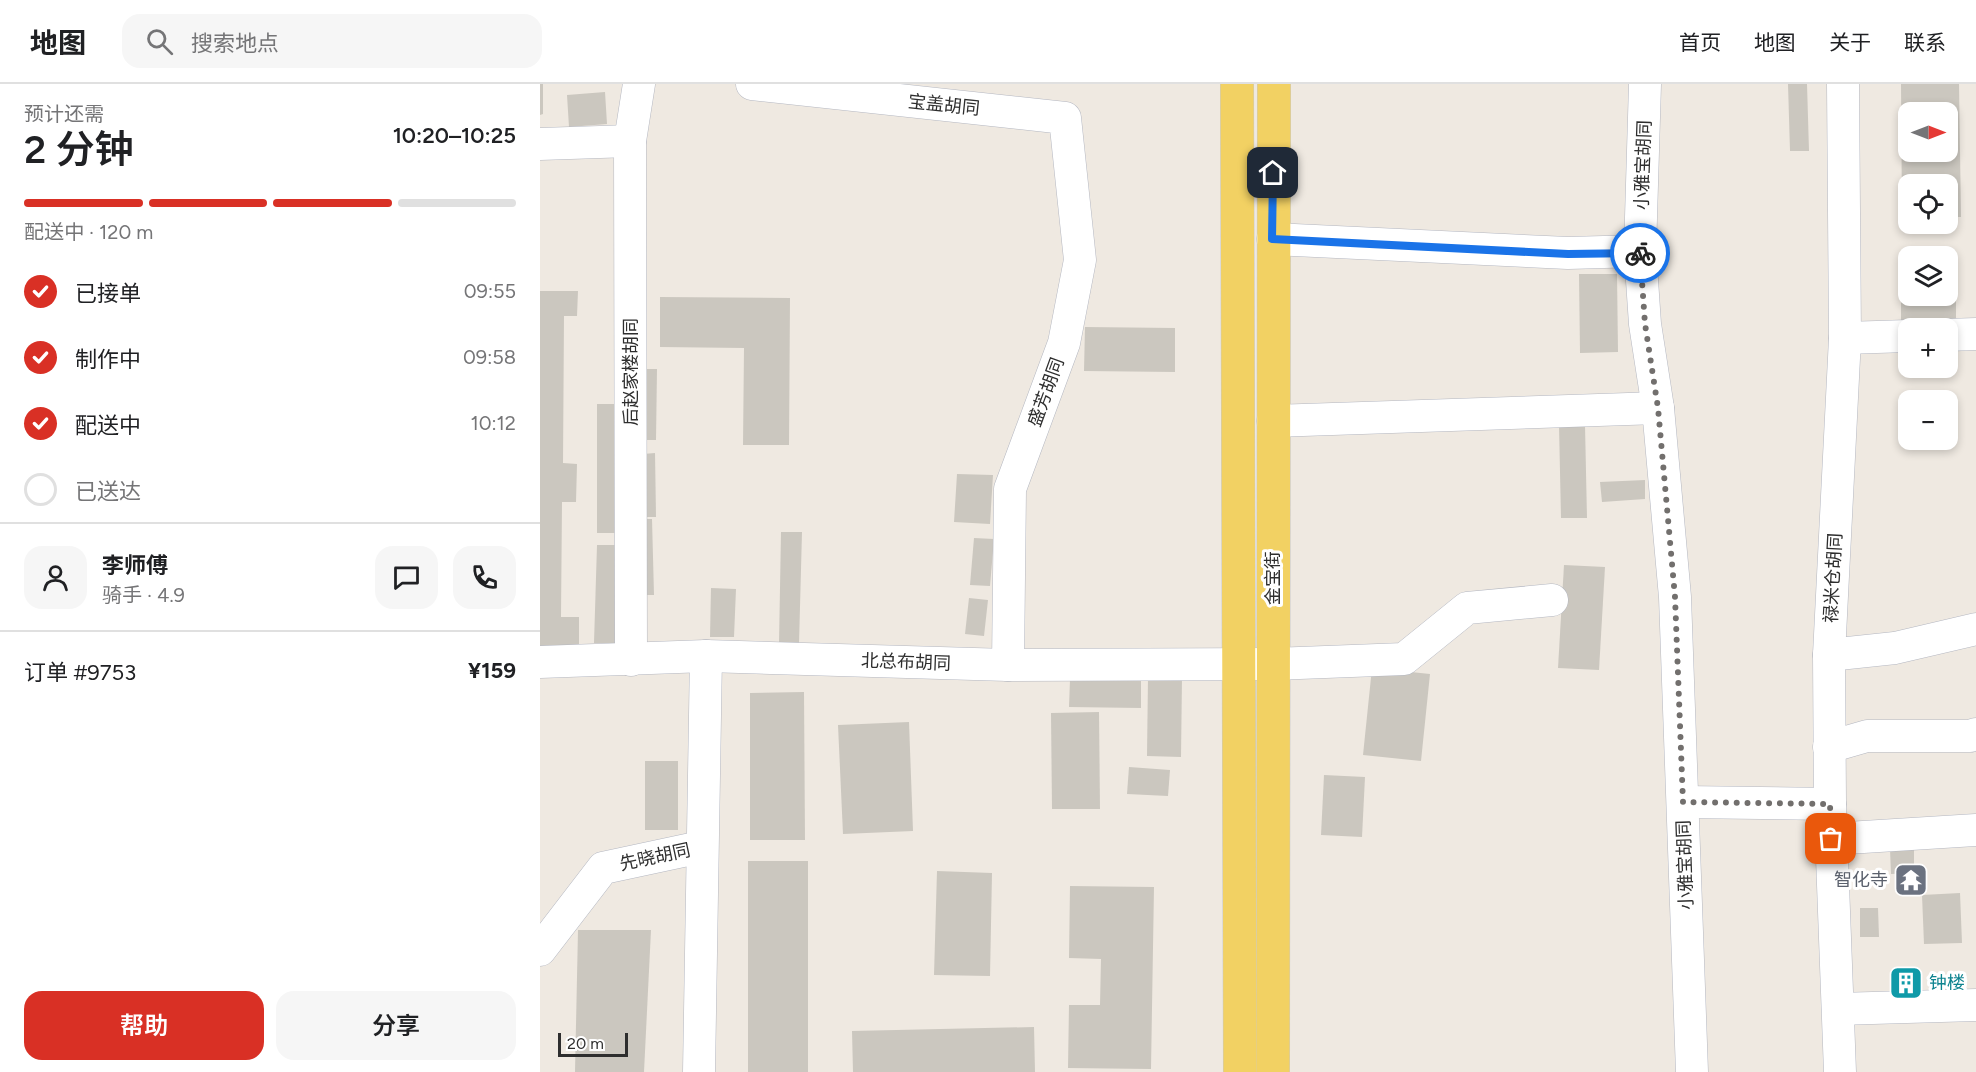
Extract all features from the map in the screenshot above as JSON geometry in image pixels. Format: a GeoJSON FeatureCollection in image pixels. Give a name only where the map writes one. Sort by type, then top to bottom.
{"type":"FeatureCollection","features":[{"type":"Feature","properties":{"kind":"main road","name":"金宝街"},"geometry":{"type":"LineString","coordinates":[[1237,84],[1240,1072]]}},
{"type":"Feature","properties":{"kind":"main road","name":"金宝街"},"geometry":{"type":"LineString","coordinates":[[1273,1072],[1272,239],[1274,84]]}},
{"type":"Feature","properties":{"kind":"street","name":"后赵家楼胡同"},"geometry":{"type":"LineString","coordinates":[[631,660],[630,141],[639,84]]}},
{"type":"Feature","properties":{"kind":"street","name":"宝盖胡同"},"geometry":{"type":"LineString","coordinates":[[752,84],[1065,118]]}},
{"type":"Feature","properties":{"kind":"street","name":"小雅宝胡同"},"geometry":{"type":"LineString","coordinates":[[1645,84],[1640,251],[1645,324],[1658,408],[1675,597],[1692,1072]]}},
{"type":"Feature","properties":{"kind":"street","name":"禄米仓胡同"},"geometry":{"type":"LineString","coordinates":[[1840,1072],[1830,804],[1829,655],[1845,338],[1843,84]]}},
{"type":"Feature","properties":{"kind":"street","name":"盛芳胡同"},"geometry":{"type":"LineString","coordinates":[[1008,665],[1010,489],[1064,343],[1080,260],[1065,118]]}},
{"type":"Feature","properties":{"kind":"street"},"geometry":{"type":"LineString","coordinates":[[540,144],[630,141]]}},
{"type":"Feature","properties":{"kind":"street"},"geometry":{"type":"LineString","coordinates":[[1272,239],[1568,254],[1640,251]]}},
{"type":"Feature","properties":{"kind":"street"},"geometry":{"type":"LineString","coordinates":[[1958,335],[1976,334]]}},
{"type":"Feature","properties":{"kind":"street"},"geometry":{"type":"LineString","coordinates":[[1845,338],[1898,336]]}},
{"type":"Feature","properties":{"kind":"street"},"geometry":{"type":"LineString","coordinates":[[1272,421],[1658,408]]}},
{"type":"Feature","properties":{"kind":"street","name":"北总布胡同"},"geometry":{"type":"LineString","coordinates":[[540,662],[706,656],[1008,665],[1273,664],[1404,659],[1467,608],[1552,600]]}},
{"type":"Feature","properties":{"kind":"street"},"geometry":{"type":"LineString","coordinates":[[1829,655],[1895,648],[1976,629]]}},
{"type":"Feature","properties":{"kind":"street"},"geometry":{"type":"LineString","coordinates":[[699,1072],[706,656]]}},
{"type":"Feature","properties":{"kind":"street"},"geometry":{"type":"LineString","coordinates":[[1829,747],[1867,736],[1970,736],[1976,734]]}},
{"type":"Feature","properties":{"kind":"street"},"geometry":{"type":"LineString","coordinates":[[1683,802],[1830,804]]}},
{"type":"Feature","properties":{"kind":"street"},"geometry":{"type":"LineString","coordinates":[[1831,839],[1976,830]]}},
{"type":"Feature","properties":{"kind":"street","name":"先晓胡同"},"geometry":{"type":"LineString","coordinates":[[540,950],[603,868],[701,847]]}},
{"type":"Feature","properties":{"kind":"street"},"geometry":{"type":"LineString","coordinates":[[1838,1009],[1976,1005]]}},
{"type":"Feature","properties":{"kind":"building"},"geometry":{"type":"Polygon","coordinates":[[[540,84],[543,84],[543,114],[540,115],[540,84]]]}},
{"type":"Feature","properties":{"kind":"building"},"geometry":{"type":"Polygon","coordinates":[[[1788,84],[1807,84],[1809,151],[1790,151],[1788,84]]]}},
{"type":"Feature","properties":{"kind":"building"},"geometry":{"type":"Polygon","coordinates":[[[1901,84],[1959,84],[1961,217],[1958,217],[1958,174],[1902,174],[1902,162],[1958,162],[1958,102],[1901,102],[1901,84]]]}},
{"type":"Feature","properties":{"kind":"building"},"geometry":{"type":"Polygon","coordinates":[[[605,92],[607,124],[569,127],[567,95],[605,92]]]}},
{"type":"Feature","properties":{"kind":"building"},"geometry":{"type":"Polygon","coordinates":[[[1579,274],[1617,274],[1618,352],[1580,353],[1579,274]]]}},
{"type":"Feature","properties":{"kind":"building"},"geometry":{"type":"Polygon","coordinates":[[[540,291],[578,291],[577,316],[564,316],[563,463],[577,464],[576,502],[562,502],[561,617],[579,617],[579,654],[540,654],[540,291]]]}},
{"type":"Feature","properties":{"kind":"building"},"geometry":{"type":"Polygon","coordinates":[[[660,297],[790,298],[789,445],[743,445],[744,348],[660,347],[660,297]]]}},
{"type":"Feature","properties":{"kind":"building"},"geometry":{"type":"Polygon","coordinates":[[[1901,306],[1956,306],[1956,318],[1901,318],[1901,306]]]}},
{"type":"Feature","properties":{"kind":"building"},"geometry":{"type":"Polygon","coordinates":[[[1085,327],[1175,328],[1175,372],[1084,371],[1085,327]]]}},
{"type":"Feature","properties":{"kind":"building"},"geometry":{"type":"Polygon","coordinates":[[[647,369],[657,369],[656,440],[646,440],[647,369]]]}},
{"type":"Feature","properties":{"kind":"building"},"geometry":{"type":"Polygon","coordinates":[[[597,404],[623,404],[623,533],[597,533],[597,404]]]}},
{"type":"Feature","properties":{"kind":"building"},"geometry":{"type":"Polygon","coordinates":[[[1559,425],[1585,425],[1587,518],[1561,518],[1559,425]]]}},
{"type":"Feature","properties":{"kind":"building"},"geometry":{"type":"Polygon","coordinates":[[[655,453],[656,517],[643,517],[643,454],[655,453]]]}},
{"type":"Feature","properties":{"kind":"building"},"geometry":{"type":"Polygon","coordinates":[[[957,474],[993,475],[990,524],[954,522],[957,474]]]}},
{"type":"Feature","properties":{"kind":"building"},"geometry":{"type":"Polygon","coordinates":[[[1645,480],[1645,499],[1602,502],[1600,482],[1645,480]]]}},
{"type":"Feature","properties":{"kind":"building"},"geometry":{"type":"Polygon","coordinates":[[[642,519],[652,519],[654,595],[645,595],[642,519]]]}},
{"type":"Feature","properties":{"kind":"building"},"geometry":{"type":"Polygon","coordinates":[[[781,532],[802,532],[799,644],[779,644],[781,532]]]}},
{"type":"Feature","properties":{"kind":"building"},"geometry":{"type":"Polygon","coordinates":[[[974,538],[994,539],[990,586],[970,585],[974,538]]]}},
{"type":"Feature","properties":{"kind":"building"},"geometry":{"type":"Polygon","coordinates":[[[597,545],[622,545],[622,643],[594,643],[597,545]]]}},
{"type":"Feature","properties":{"kind":"building"},"geometry":{"type":"Polygon","coordinates":[[[1564,565],[1605,567],[1599,670],[1558,668],[1564,565]]]}},
{"type":"Feature","properties":{"kind":"building"},"geometry":{"type":"Polygon","coordinates":[[[711,588],[736,589],[734,637],[710,637],[711,588]]]}},
{"type":"Feature","properties":{"kind":"building"},"geometry":{"type":"Polygon","coordinates":[[[969,598],[988,600],[984,636],[965,634],[969,598]]]}},
{"type":"Feature","properties":{"kind":"building"},"geometry":{"type":"Polygon","coordinates":[[[1372,668],[1430,674],[1421,761],[1363,755],[1372,668]]]}},
{"type":"Feature","properties":{"kind":"building"},"geometry":{"type":"Polygon","coordinates":[[[1148,677],[1182,677],[1181,757],[1147,756],[1148,677]]]}},
{"type":"Feature","properties":{"kind":"building"},"geometry":{"type":"Polygon","coordinates":[[[1070,680],[1141,681],[1141,708],[1069,707],[1070,680]]]}},
{"type":"Feature","properties":{"kind":"building"},"geometry":{"type":"Polygon","coordinates":[[[804,692],[805,840],[750,840],[750,693],[804,692]]]}},
{"type":"Feature","properties":{"kind":"building"},"geometry":{"type":"Polygon","coordinates":[[[1099,712],[1100,809],[1052,809],[1051,713],[1099,712]]]}},
{"type":"Feature","properties":{"kind":"building"},"geometry":{"type":"Polygon","coordinates":[[[909,722],[913,831],[843,834],[838,725],[909,722]]]}},
{"type":"Feature","properties":{"kind":"building"},"geometry":{"type":"Polygon","coordinates":[[[645,761],[678,761],[678,830],[645,830],[645,761]]]}},
{"type":"Feature","properties":{"kind":"building"},"geometry":{"type":"Polygon","coordinates":[[[1129,767],[1170,770],[1168,796],[1127,794],[1129,767]]]}},
{"type":"Feature","properties":{"kind":"building"},"geometry":{"type":"Polygon","coordinates":[[[1324,775],[1365,777],[1362,837],[1321,835],[1324,775]]]}},
{"type":"Feature","properties":{"kind":"building"},"geometry":{"type":"Polygon","coordinates":[[[1890,849],[1914,849],[1914,873],[1891,874],[1890,849]]]}},
{"type":"Feature","properties":{"kind":"building"},"geometry":{"type":"Polygon","coordinates":[[[748,861],[808,861],[808,1072],[748,1072],[748,861]]]}},
{"type":"Feature","properties":{"kind":"building"},"geometry":{"type":"Polygon","coordinates":[[[937,871],[992,873],[990,976],[934,975],[937,871]]]}},
{"type":"Feature","properties":{"kind":"building"},"geometry":{"type":"Polygon","coordinates":[[[1070,886],[1154,887],[1151,1069],[1068,1068],[1069,1005],[1100,1005],[1101,959],[1069,958],[1070,886]]]}},
{"type":"Feature","properties":{"kind":"building"},"geometry":{"type":"Polygon","coordinates":[[[1960,893],[1962,943],[1924,944],[1922,895],[1960,893]]]}},
{"type":"Feature","properties":{"kind":"building"},"geometry":{"type":"Polygon","coordinates":[[[1860,908],[1878,908],[1879,937],[1860,937],[1860,908]]]}},
{"type":"Feature","properties":{"kind":"building"},"geometry":{"type":"Polygon","coordinates":[[[578,930],[651,930],[644,1072],[575,1072],[578,930]]]}},
{"type":"Feature","properties":{"kind":"building","name":"钟楼"},"geometry":{"type":"Polygon","coordinates":[[[1894,971],[1917,971],[1917,995],[1894,995],[1894,971]]]}},
{"type":"Feature","properties":{"kind":"building"},"geometry":{"type":"Polygon","coordinates":[[[1034,1027],[1035,1072],[853,1072],[852,1031],[1034,1027]]]}},
{"type":"Feature","properties":{"kind":"way so far"},"geometry":{"type":"LineString","coordinates":[[1640,253],[1645,324],[1658,408],[1675,597],[1683,802],[1830,804],[1831,839]]}},
{"type":"Feature","properties":{"kind":"place","name":"智化寺"},"geometry":{"type":"Point","coordinates":[1911,880]}},
{"type":"Feature","properties":{"kind":"place","name":"钟楼"},"geometry":{"type":"Point","coordinates":[1906,983]}},
{"type":"Feature","properties":{"kind":"route"},"geometry":{"type":"LineString","coordinates":[[1273,173],[1272,239],[1568,254],[1640,251],[1640,253]]}}]}
